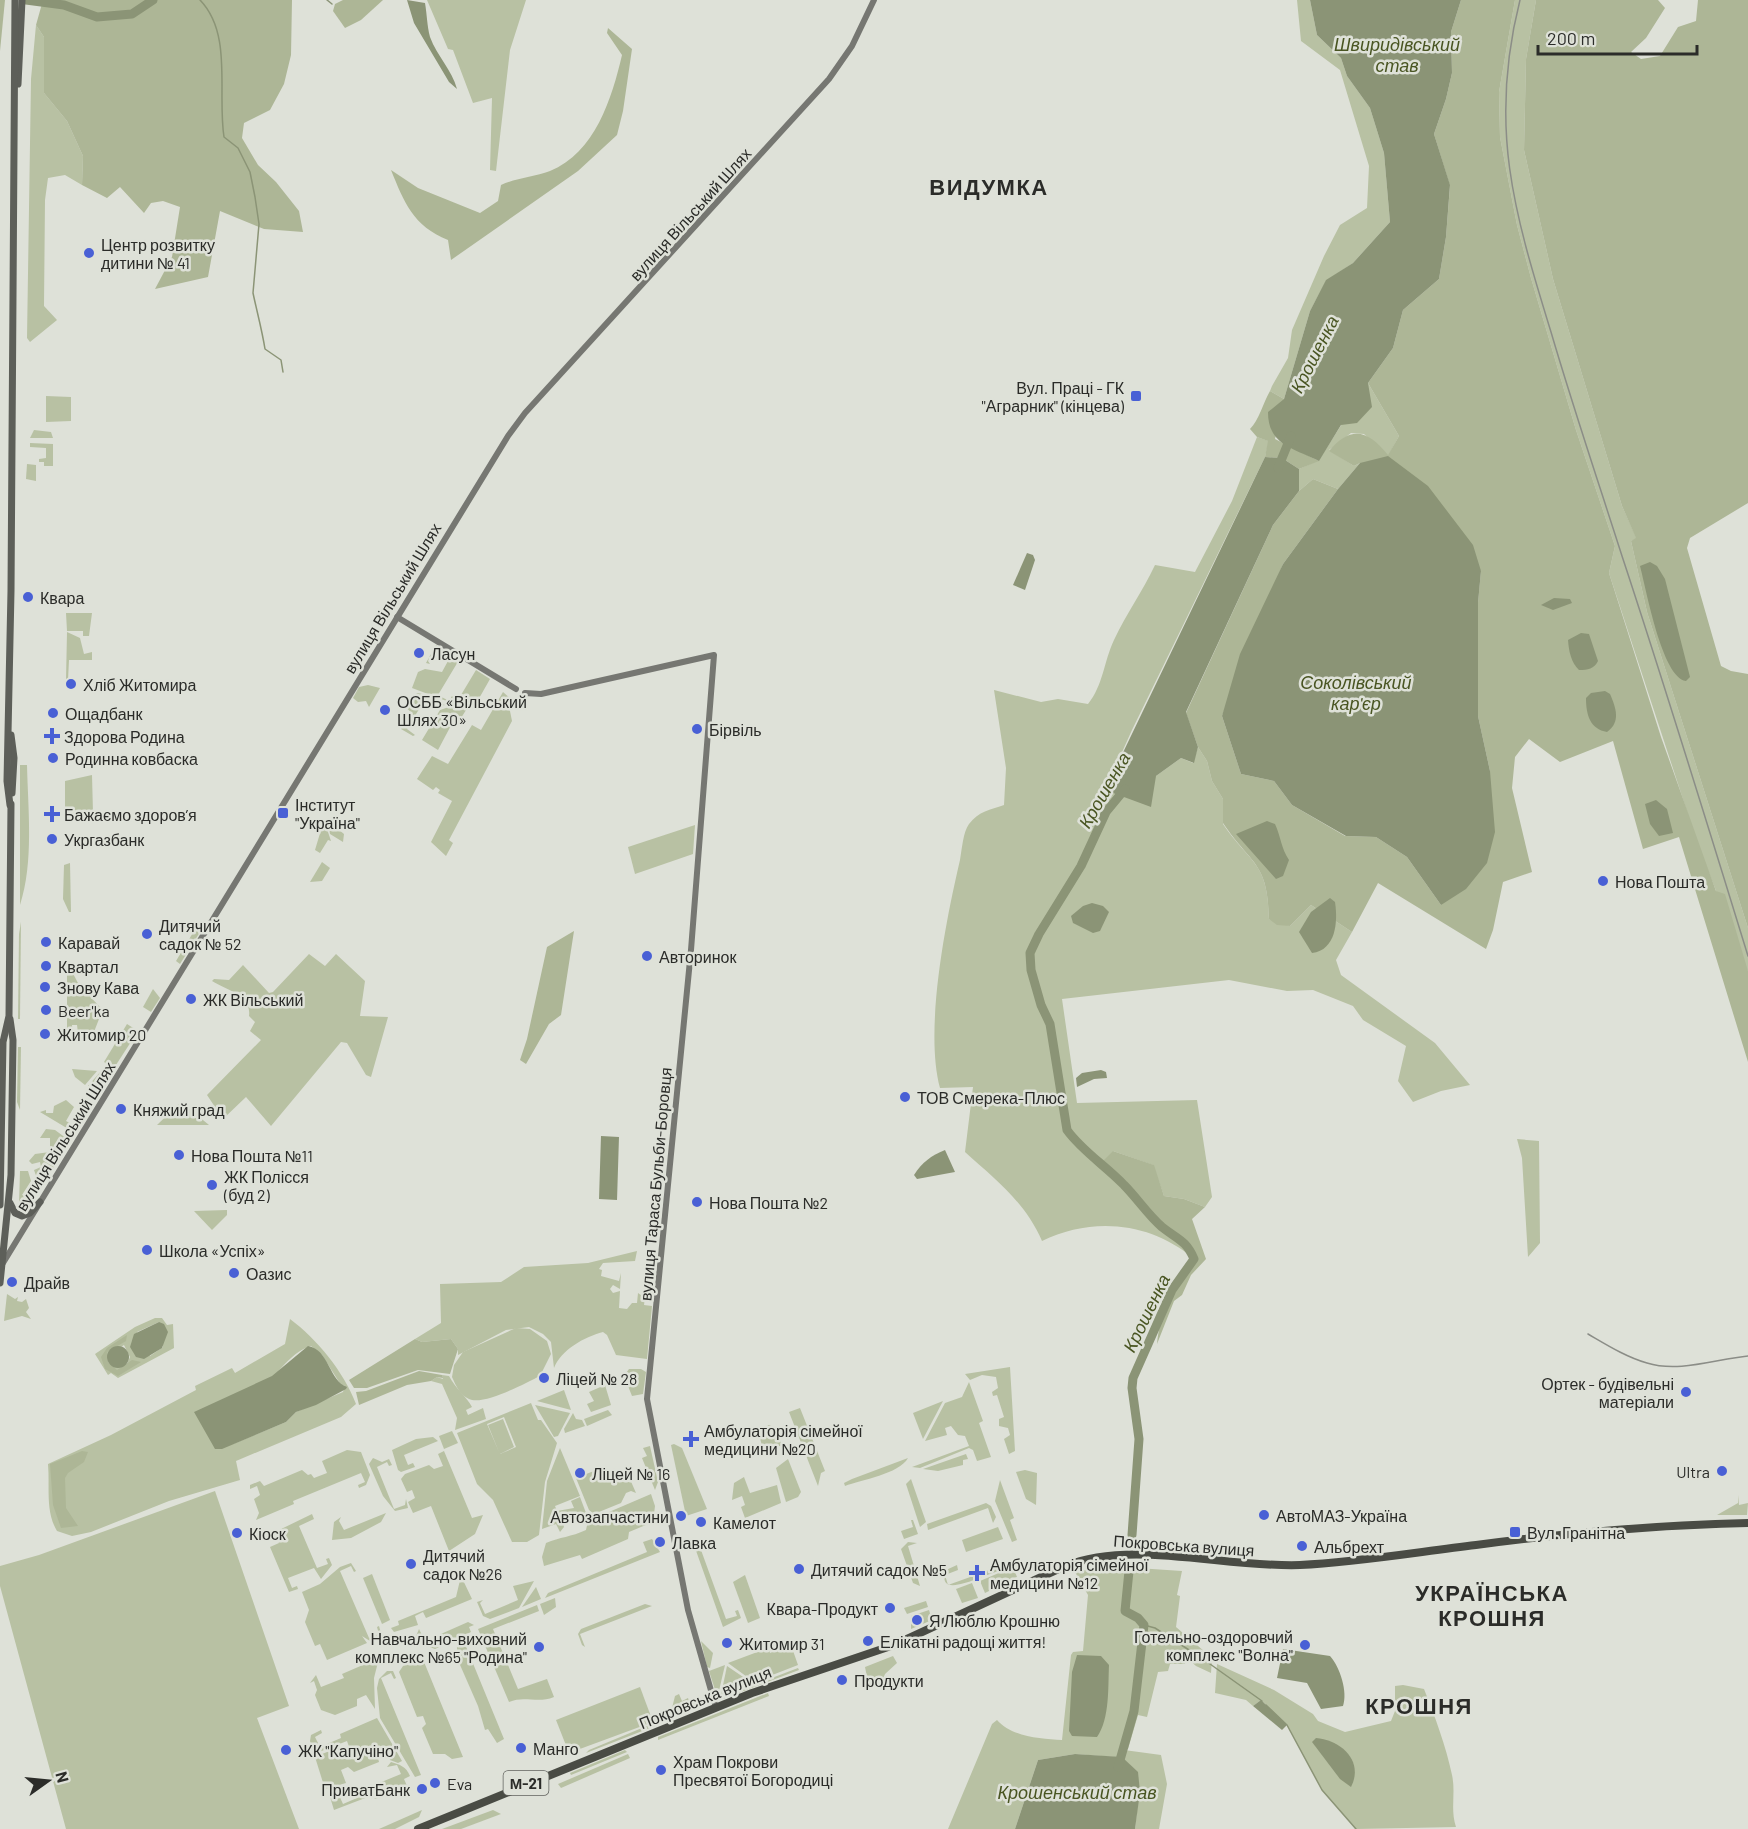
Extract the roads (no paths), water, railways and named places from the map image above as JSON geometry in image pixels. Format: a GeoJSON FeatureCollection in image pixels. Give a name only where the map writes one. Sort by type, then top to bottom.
{"type":"FeatureCollection","features":[{"type":"Feature","properties":{"kind":"highway","name":"Покровська вулиця"},"geometry":{"type":"LineString","coordinates":[[418,1829],[787,1680],[894,1645],[1044,1575],[1093,1556],[1148,1556],[1253,1565],[1302,1565],[1576,1533],[1748,1523]]}},
{"type":"Feature","properties":{"kind":"main road"},"geometry":{"type":"LineString","coordinates":[[15,0],[17,66]]}},
{"type":"Feature","properties":{"kind":"main road"},"geometry":{"type":"LineString","coordinates":[[0,1283],[9,1202],[13,1040],[9,1016],[10,806],[14,758],[10,727],[16,97],[22,0]]}},
{"type":"Feature","properties":{"kind":"main road"},"geometry":{"type":"LineString","coordinates":[[0,1205],[3,1042],[9,1016]]}},
{"type":"Feature","properties":{"kind":"main road"},"geometry":{"type":"LineString","coordinates":[[9,1202],[15,1213],[22,1216],[30,1213],[40,1202]]}},
{"type":"Feature","properties":{"kind":"street","name":"вулиця Вільський Шлях"},"geometry":{"type":"LineString","coordinates":[[1,1270],[40,1202],[518,422],[829,80],[852,46],[874,0]]}},
{"type":"Feature","properties":{"kind":"street"},"geometry":{"type":"LineString","coordinates":[[397,617],[516,689]]}},
{"type":"Feature","properties":{"kind":"street","name":"вулиця Тараса Бульби-Боровця"},"geometry":{"type":"LineString","coordinates":[[525,693],[541,694],[714,655],[691,950],[647,1399],[688,1610],[716,1708]]}},
{"type":"Feature","properties":{"kind":"water"},"geometry":{"type":"Polygon","coordinates":[[[407,0],[425,3],[430,37],[457,89],[449,82],[414,23],[407,0]]]}},
{"type":"Feature","properties":{"kind":"water","name":"Швиридівський став"},"geometry":{"type":"Polygon","coordinates":[[[1310,0],[1461,0],[1451,32],[1452,73],[1434,134],[1450,185],[1446,237],[1439,279],[1403,310],[1393,348],[1368,383],[1372,407],[1357,423],[1341,425],[1319,461],[1277,439],[1269,423],[1268,412],[1284,399],[1310,311],[1326,280],[1353,263],[1390,222],[1384,153],[1370,108],[1347,76],[1341,58],[1317,35],[1310,0]]]}},
{"type":"Feature","properties":{"kind":"water","name":"Соколівський кар'єр"},"geometry":{"type":"Polygon","coordinates":[[[1388,456],[1428,486],[1473,545],[1481,571],[1478,603],[1478,716],[1490,771],[1495,832],[1487,863],[1466,889],[1441,905],[1407,857],[1376,837],[1346,836],[1292,805],[1274,781],[1241,774],[1222,716],[1240,654],[1283,564],[1360,463],[1388,456]]]}},
{"type":"Feature","properties":{"kind":"water"},"geometry":{"type":"Polygon","coordinates":[[[1265,457],[1282,458],[1299,469],[1299,491],[1273,525],[1186,712],[1198,747],[1194,763],[1181,758],[1156,776],[1151,807],[1105,790],[1265,457]]]}},
{"type":"Feature","properties":{"kind":"water"},"geometry":{"type":"Polygon","coordinates":[[[1027,553],[1033,555],[1035,560],[1025,590],[1013,585],[1027,553]]]}},
{"type":"Feature","properties":{"kind":"water"},"geometry":{"type":"Polygon","coordinates":[[[1650,562],[1657,566],[1665,579],[1690,677],[1686,681],[1677,676],[1670,665],[1656,631],[1640,566],[1650,562]]]}},
{"type":"Feature","properties":{"kind":"water"},"geometry":{"type":"Polygon","coordinates":[[[1554,598],[1570,599],[1572,603],[1553,610],[1541,605],[1554,598]]]}},
{"type":"Feature","properties":{"kind":"water"},"geometry":{"type":"Polygon","coordinates":[[[1581,633],[1589,634],[1598,661],[1595,666],[1585,670],[1579,670],[1574,664],[1568,640],[1581,633]]]}},
{"type":"Feature","properties":{"kind":"water"},"geometry":{"type":"Polygon","coordinates":[[[1605,691],[1610,694],[1616,714],[1614,724],[1607,732],[1597,728],[1590,720],[1586,704],[1586,698],[1591,693],[1605,691]]]}},
{"type":"Feature","properties":{"kind":"water"},"geometry":{"type":"Polygon","coordinates":[[[1656,800],[1667,809],[1673,833],[1659,836],[1650,824],[1645,804],[1656,800]]]}},
{"type":"Feature","properties":{"kind":"water"},"geometry":{"type":"Polygon","coordinates":[[[1267,821],[1275,824],[1289,860],[1283,876],[1276,879],[1236,834],[1267,821]]]}},
{"type":"Feature","properties":{"kind":"water"},"geometry":{"type":"Polygon","coordinates":[[[1330,898],[1335,902],[1336,910],[1334,934],[1326,947],[1312,953],[1299,932],[1311,912],[1330,898]]]}},
{"type":"Feature","properties":{"kind":"water"},"geometry":{"type":"Polygon","coordinates":[[[1092,903],[1103,906],[1109,912],[1100,931],[1093,933],[1073,923],[1071,916],[1083,906],[1092,903]]]}},
{"type":"Feature","properties":{"kind":"water"},"geometry":{"type":"Polygon","coordinates":[[[1101,1070],[1106,1072],[1107,1078],[1094,1079],[1077,1087],[1076,1078],[1082,1073],[1101,1070]]]}},
{"type":"Feature","properties":{"kind":"water"},"geometry":{"type":"Polygon","coordinates":[[[601,1136],[619,1137],[617,1200],[599,1199],[601,1136]]]}},
{"type":"Feature","properties":{"kind":"water"},"geometry":{"type":"Polygon","coordinates":[[[945,1150],[955,1172],[917,1179],[914,1175],[920,1166],[945,1150]]]}},
{"type":"Feature","properties":{"kind":"water"},"geometry":{"type":"Polygon","coordinates":[[[159,1322],[164,1324],[168,1332],[162,1348],[144,1359],[136,1357],[130,1347],[134,1334],[159,1322]]]}},
{"type":"Feature","properties":{"kind":"water"},"geometry":{"type":"Polygon","coordinates":[[[114,1346],[122,1346],[129,1353],[129,1361],[122,1368],[114,1368],[107,1361],[107,1353],[114,1346]]]}},
{"type":"Feature","properties":{"kind":"water"},"geometry":{"type":"Polygon","coordinates":[[[308,1346],[320,1353],[336,1378],[347,1387],[346,1389],[316,1405],[296,1412],[286,1422],[222,1449],[215,1449],[194,1412],[272,1376],[308,1346]]]}},
{"type":"Feature","properties":{"kind":"water"},"geometry":{"type":"Polygon","coordinates":[[[1283,1649],[1330,1656],[1342,1680],[1343,1706],[1321,1709],[1307,1683],[1277,1678],[1283,1649]]]}},
{"type":"Feature","properties":{"kind":"water"},"geometry":{"type":"Polygon","coordinates":[[[1077,1655],[1101,1656],[1109,1665],[1106,1712],[1097,1737],[1072,1736],[1069,1731],[1072,1672],[1077,1655]]]}},
{"type":"Feature","properties":{"kind":"water"},"geometry":{"type":"Polygon","coordinates":[[[1261,1700],[1287,1725],[1282,1730],[1253,1706],[1261,1700]]]}},
{"type":"Feature","properties":{"kind":"water"},"geometry":{"type":"Polygon","coordinates":[[[1316,1738],[1334,1743],[1348,1754],[1355,1769],[1351,1787],[1340,1779],[1312,1742],[1316,1738]]]}},
{"type":"Feature","properties":{"kind":"water","name":"Крошенський став"},"geometry":{"type":"Polygon","coordinates":[[[1075,1754],[1122,1757],[1138,1772],[1140,1792],[1135,1829],[1015,1829],[1038,1760],[1075,1754]]]}},
{"type":"Feature","properties":{"kind":"waterway"},"geometry":{"type":"LineString","coordinates":[[26,0],[64,5],[97,17],[132,14],[153,0]]}},
{"type":"Feature","properties":{"kind":"waterway"},"geometry":{"type":"LineString","coordinates":[[200,0],[217,30],[220,47],[224,137],[238,148],[250,172],[255,197],[259,224],[253,293],[265,349],[281,360],[283,372]]}},
{"type":"Feature","properties":{"kind":"waterway"},"geometry":{"type":"LineString","coordinates":[[327,0],[332,4]]}},
{"type":"Feature","properties":{"kind":"waterway","name":"Крошенка"},"geometry":{"type":"LineString","coordinates":[[1278,468],[1291,436]]}},
{"type":"Feature","properties":{"kind":"waterway","name":"Крошенка"},"geometry":{"type":"LineString","coordinates":[[1125,789],[1106,812],[1081,866],[1039,934],[1030,953],[1031,970],[1041,1005],[1050,1024],[1067,1130],[1124,1185],[1162,1227],[1184,1244],[1194,1259],[1172,1290],[1133,1378],[1132,1388],[1139,1439],[1132,1535]]}},
{"type":"Feature","properties":{"kind":"waterway","name":"Крошенка"},"geometry":{"type":"LineString","coordinates":[[1118,1767],[1134,1711],[1144,1625],[1138,1618],[1125,1611],[1129,1571]]}},
{"type":"Feature","properties":{"kind":"waterway"},"geometry":{"type":"LineString","coordinates":[[1144,1625],[1155,1628],[1262,1701]]}},
{"type":"Feature","properties":{"kind":"waterway"},"geometry":{"type":"LineString","coordinates":[[1266,1705],[1287,1725],[1322,1790],[1356,1829]]}},
{"type":"Feature","properties":{"kind":"railway"},"geometry":{"type":"LineString","coordinates":[[1520,0],[1506,88],[1506,129],[1516,207],[1568,388],[1748,956]]}},
{"type":"Feature","properties":{"kind":"railway"},"geometry":{"type":"LineString","coordinates":[[1588,1334],[1632,1357],[1659,1366],[1685,1366],[1748,1356]]}},
{"type":"Feature","properties":{"kind":"place","name":"Центр розвитку дитини № 41"},"geometry":{"type":"Point","coordinates":[89,253]}},
{"type":"Feature","properties":{"kind":"place","name":"Вул. Праці - ГК \"Аграрник\" (кінцева)"},"geometry":{"type":"Point","coordinates":[1136,396]}},
{"type":"Feature","properties":{"kind":"place","name":"Квара"},"geometry":{"type":"Point","coordinates":[28,597]}},
{"type":"Feature","properties":{"kind":"place","name":"Ласун"},"geometry":{"type":"Point","coordinates":[419,653]}},
{"type":"Feature","properties":{"kind":"place","name":"Хліб Житомира"},"geometry":{"type":"Point","coordinates":[71,684]}},
{"type":"Feature","properties":{"kind":"place","name":"ОСББ «Вільський Шлях 30»"},"geometry":{"type":"Point","coordinates":[385,710]}},
{"type":"Feature","properties":{"kind":"place","name":"Ощадбанк"},"geometry":{"type":"Point","coordinates":[53,713]}},
{"type":"Feature","properties":{"kind":"place","name":"Бірвіль"},"geometry":{"type":"Point","coordinates":[697,729]}},
{"type":"Feature","properties":{"kind":"place","name":"Здорова Родина"},"geometry":{"type":"Point","coordinates":[52,736]}},
{"type":"Feature","properties":{"kind":"place","name":"Родинна ковбаска"},"geometry":{"type":"Point","coordinates":[53,758]}},
{"type":"Feature","properties":{"kind":"place","name":"Інститут \"Україна\""},"geometry":{"type":"Point","coordinates":[283,813]}},
{"type":"Feature","properties":{"kind":"place","name":"Бажаємо здоровʼя"},"geometry":{"type":"Point","coordinates":[52,814]}},
{"type":"Feature","properties":{"kind":"place","name":"Укргазбанк"},"geometry":{"type":"Point","coordinates":[52,839]}},
{"type":"Feature","properties":{"kind":"place","name":"Нова Пошта"},"geometry":{"type":"Point","coordinates":[1603,881]}},
{"type":"Feature","properties":{"kind":"place","name":"Дитячий садок № 52"},"geometry":{"type":"Point","coordinates":[147,934]}},
{"type":"Feature","properties":{"kind":"place","name":"Каравай"},"geometry":{"type":"Point","coordinates":[46,942]}},
{"type":"Feature","properties":{"kind":"place","name":"Авторинок"},"geometry":{"type":"Point","coordinates":[647,956]}},
{"type":"Feature","properties":{"kind":"place","name":"Квартал"},"geometry":{"type":"Point","coordinates":[46,966]}},
{"type":"Feature","properties":{"kind":"place","name":"Знову Кава"},"geometry":{"type":"Point","coordinates":[45,987]}},
{"type":"Feature","properties":{"kind":"place","name":"ЖК Вільський"},"geometry":{"type":"Point","coordinates":[191,999]}},
{"type":"Feature","properties":{"kind":"place","name":"Beer'ka"},"geometry":{"type":"Point","coordinates":[46,1010]}},
{"type":"Feature","properties":{"kind":"place","name":"Житомир 20"},"geometry":{"type":"Point","coordinates":[45,1034]}},
{"type":"Feature","properties":{"kind":"place","name":"ТОВ Смерека-Плюс"},"geometry":{"type":"Point","coordinates":[905,1097]}},
{"type":"Feature","properties":{"kind":"place","name":"Княжий град"},"geometry":{"type":"Point","coordinates":[121,1109]}},
{"type":"Feature","properties":{"kind":"place","name":"Нова Пошта №11"},"geometry":{"type":"Point","coordinates":[179,1155]}},
{"type":"Feature","properties":{"kind":"place","name":"ЖК Полісся (буд 2)"},"geometry":{"type":"Point","coordinates":[212,1185]}},
{"type":"Feature","properties":{"kind":"place","name":"Нова Пошта №2"},"geometry":{"type":"Point","coordinates":[697,1202]}},
{"type":"Feature","properties":{"kind":"place","name":"Школа «Успіх»"},"geometry":{"type":"Point","coordinates":[147,1250]}},
{"type":"Feature","properties":{"kind":"place","name":"Оазис"},"geometry":{"type":"Point","coordinates":[234,1273]}},
{"type":"Feature","properties":{"kind":"place","name":"Драйв"},"geometry":{"type":"Point","coordinates":[12,1282]}},
{"type":"Feature","properties":{"kind":"place","name":"Ліцей № 28"},"geometry":{"type":"Point","coordinates":[544,1378]}},
{"type":"Feature","properties":{"kind":"place","name":"Ортек - будівельні матеріали"},"geometry":{"type":"Point","coordinates":[1686,1392]}},
{"type":"Feature","properties":{"kind":"place","name":"Амбулаторія сімейної медицини №20"},"geometry":{"type":"Point","coordinates":[691,1439]}},
{"type":"Feature","properties":{"kind":"place","name":"Ultra"},"geometry":{"type":"Point","coordinates":[1722,1471]}},
{"type":"Feature","properties":{"kind":"place","name":"Ліцей № 16"},"geometry":{"type":"Point","coordinates":[580,1473]}},
{"type":"Feature","properties":{"kind":"place","name":"АвтоМАЗ-Україна"},"geometry":{"type":"Point","coordinates":[1264,1515]}},
{"type":"Feature","properties":{"kind":"place","name":"Автозапчастини"},"geometry":{"type":"Point","coordinates":[681,1516]}},
{"type":"Feature","properties":{"kind":"place","name":"Камелот"},"geometry":{"type":"Point","coordinates":[701,1522]}},
{"type":"Feature","properties":{"kind":"place","name":"Вул. Гранітна"},"geometry":{"type":"Point","coordinates":[1515,1532]}},
{"type":"Feature","properties":{"kind":"place","name":"Кіоск"},"geometry":{"type":"Point","coordinates":[237,1533]}},
{"type":"Feature","properties":{"kind":"place","name":"Лавка"},"geometry":{"type":"Point","coordinates":[660,1542]}},
{"type":"Feature","properties":{"kind":"place","name":"Альбрехт"},"geometry":{"type":"Point","coordinates":[1302,1546]}},
{"type":"Feature","properties":{"kind":"place","name":"Дитячий садок №26"},"geometry":{"type":"Point","coordinates":[411,1564]}},
{"type":"Feature","properties":{"kind":"place","name":"Дитячий садок №5"},"geometry":{"type":"Point","coordinates":[799,1569]}},
{"type":"Feature","properties":{"kind":"place","name":"Амбулаторія сімейної медицини №12"},"geometry":{"type":"Point","coordinates":[977,1573]}},
{"type":"Feature","properties":{"kind":"place","name":"Квара-Продукт"},"geometry":{"type":"Point","coordinates":[890,1608]}},
{"type":"Feature","properties":{"kind":"place","name":"Я Люблю Крошню"},"geometry":{"type":"Point","coordinates":[917,1620]}},
{"type":"Feature","properties":{"kind":"place","name":"Елікатні радощі життя!"},"geometry":{"type":"Point","coordinates":[868,1641]}},
{"type":"Feature","properties":{"kind":"place","name":"Житомир 31"},"geometry":{"type":"Point","coordinates":[727,1643]}},
{"type":"Feature","properties":{"kind":"place","name":"Готельно-оздоровчий комплекс \"Волна\""},"geometry":{"type":"Point","coordinates":[1305,1645]}},
{"type":"Feature","properties":{"kind":"place","name":"Навчально-виховний комплекс №65 \"Родина\""},"geometry":{"type":"Point","coordinates":[539,1647]}},
{"type":"Feature","properties":{"kind":"place","name":"Продукти"},"geometry":{"type":"Point","coordinates":[842,1680]}},
{"type":"Feature","properties":{"kind":"place","name":"Манго"},"geometry":{"type":"Point","coordinates":[521,1748]}},
{"type":"Feature","properties":{"kind":"place","name":"ЖК \"Капучіно\""},"geometry":{"type":"Point","coordinates":[286,1750]}},
{"type":"Feature","properties":{"kind":"place","name":"Храм Покрови Пресвятої Богородиці"},"geometry":{"type":"Point","coordinates":[661,1770]}},
{"type":"Feature","properties":{"kind":"place","name":"Eva"},"geometry":{"type":"Point","coordinates":[435,1783]}},
{"type":"Feature","properties":{"kind":"place","name":"ПриватБанк"},"geometry":{"type":"Point","coordinates":[422,1789]}},
{"type":"Feature","properties":{"kind":"district","name":"ВИДУМКА"},"geometry":{"type":"Point","coordinates":[989,186]}},
{"type":"Feature","properties":{"kind":"district","name":"УКРАЇНСЬКА КРОШНЯ"},"geometry":{"type":"Point","coordinates":[1492,1604]}},
{"type":"Feature","properties":{"kind":"district","name":"КРОШНЯ"},"geometry":{"type":"Point","coordinates":[1419,1705]}}]}
